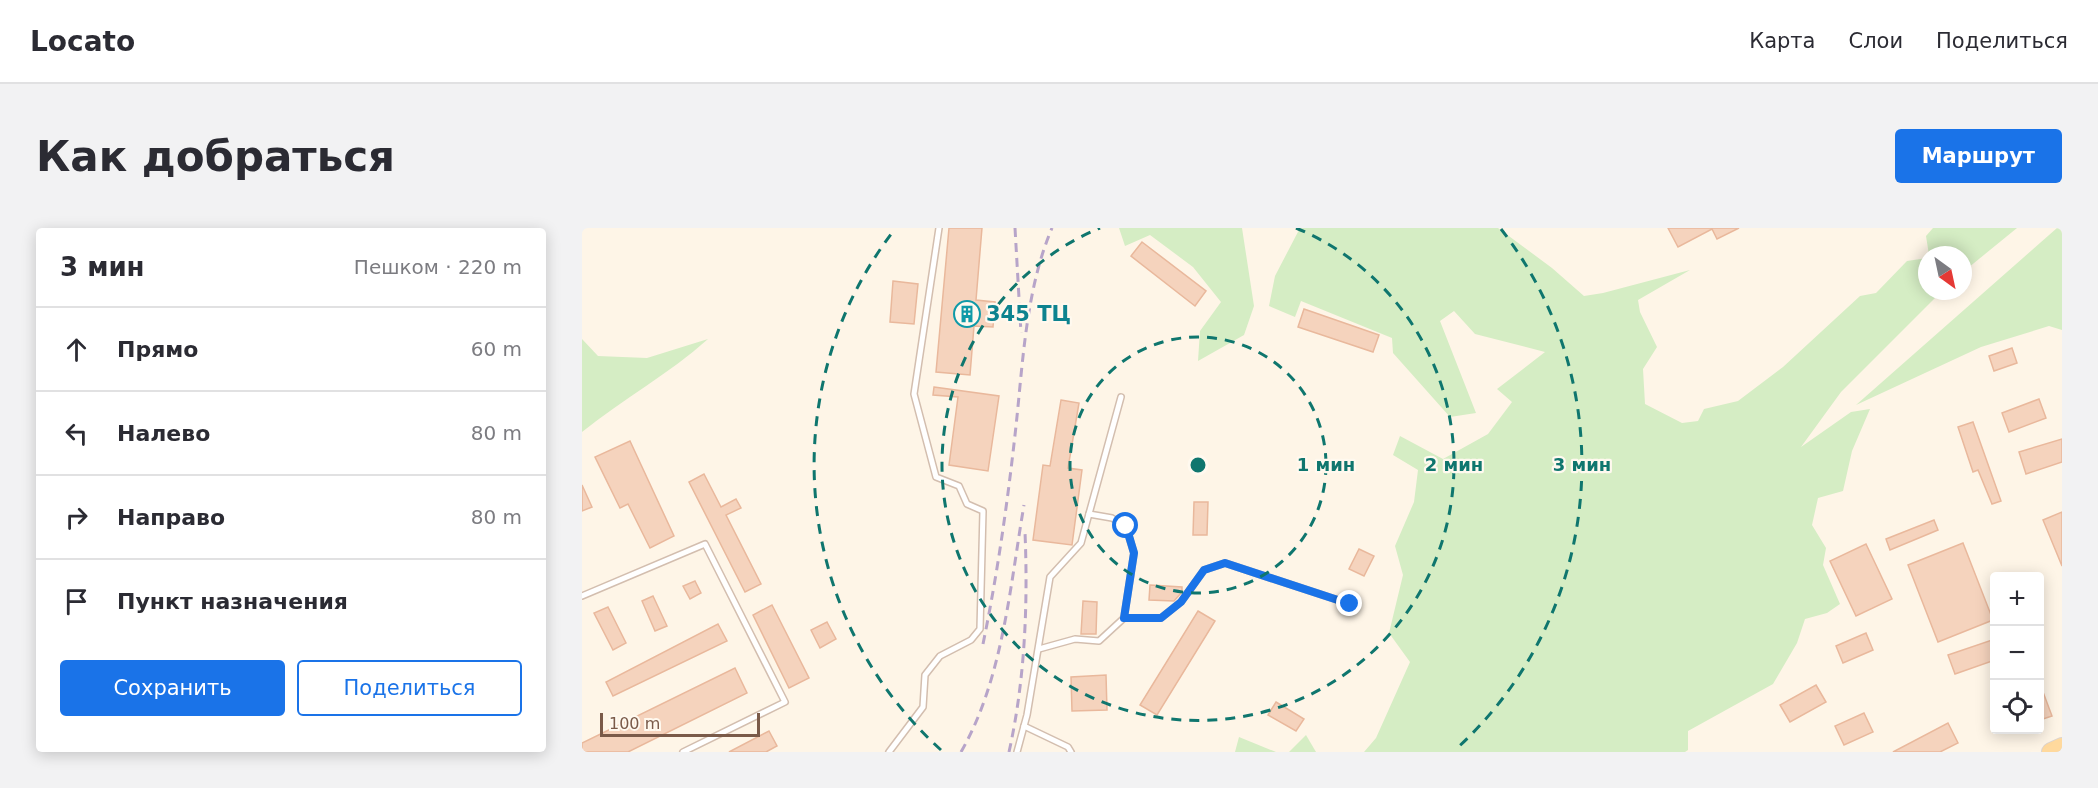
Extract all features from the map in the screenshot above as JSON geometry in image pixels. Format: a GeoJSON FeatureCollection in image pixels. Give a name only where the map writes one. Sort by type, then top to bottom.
{"type":"FeatureCollection","features":[{"type":"Feature","properties":{"kind":"main road"},"geometry":{"type":"LineString","coordinates":[[2051,752],[2062,747]]}},
{"type":"Feature","properties":{"kind":"lane"},"geometry":{"type":"LineString","coordinates":[[889,752],[923,707],[925,675],[940,656],[971,640],[980,629],[983,511],[967,504],[959,486],[936,477],[914,394],[939,228]]}},
{"type":"Feature","properties":{"kind":"lane"},"geometry":{"type":"LineString","coordinates":[[1017,752],[1039,649],[1050,577],[1081,543],[1121,397]]}},
{"type":"Feature","properties":{"kind":"lane"},"geometry":{"type":"LineString","coordinates":[[1039,649],[1075,639],[1099,641],[1124,618],[1134,553],[1126,526],[1113,518],[1089,514]]}},
{"type":"Feature","properties":{"kind":"lane"},"geometry":{"type":"LineString","coordinates":[[582,596],[705,544],[785,702],[682,752]]}},
{"type":"Feature","properties":{"kind":"lane"},"geometry":{"type":"LineString","coordinates":[[1124,618],[1161,618],[1181,602],[1204,570],[1225,563],[1350,604]]}},
{"type":"Feature","properties":{"kind":"lane"},"geometry":{"type":"LineString","coordinates":[[1024,726],[1068,747],[1071,752]]}},
{"type":"Feature","properties":{"kind":"green space"},"geometry":{"type":"Polygon","coordinates":[[[1119,228],[1242,228],[1254,306],[1244,335],[1198,361],[1200,331],[1221,302],[1193,267],[1150,235],[1125,246],[1119,228]]]}},
{"type":"Feature","properties":{"kind":"green space"},"geometry":{"type":"Polygon","coordinates":[[[1300,228],[1498,228],[1552,268],[1584,296],[1690,270],[1638,300],[1640,312],[1657,347],[1643,369],[1645,404],[1682,423],[1698,421],[1704,409],[1738,401],[1783,367],[1860,296],[1876,293],[1907,261],[1918,259],[1918,300],[1933,300],[1841,392],[1801,447],[1851,412],[1870,409],[1852,451],[1843,491],[1818,498],[1812,525],[1826,548],[1823,565],[1840,604],[1827,613],[1805,619],[1797,643],[1773,684],[1688,731],[1688,750],[1685,752],[1364,752],[1376,738],[1410,662],[1389,633],[1403,575],[1395,546],[1414,502],[1418,470],[1393,455],[1400,436],[1443,459],[1488,434],[1512,402],[1497,389],[1545,352],[1475,334],[1454,311],[1440,321],[1476,413],[1450,417],[1393,353],[1392,338],[1301,301],[1295,317],[1269,306],[1275,276],[1300,228]]]}},
{"type":"Feature","properties":{"kind":"green space"},"geometry":{"type":"Polygon","coordinates":[[[1933,228],[2017,228],[1972,265],[1972,246],[1928,246],[1926,236],[1933,228]]]}},
{"type":"Feature","properties":{"kind":"green space"},"geometry":{"type":"Polygon","coordinates":[[[2057,228],[2062,228],[2062,330],[2049,326],[1981,347],[1856,405],[2057,228]]]}},
{"type":"Feature","properties":{"kind":"green space"},"geometry":{"type":"Polygon","coordinates":[[[582,339],[598,356],[647,358],[708,339],[678,364],[582,432],[582,339]]]}},
{"type":"Feature","properties":{"kind":"green space"},"geometry":{"type":"Polygon","coordinates":[[[1306,735],[1316,752],[1289,752],[1306,735]]]}},
{"type":"Feature","properties":{"kind":"green space"},"geometry":{"type":"Polygon","coordinates":[[[1239,737],[1276,752],[1235,752],[1239,737]]]}},
{"type":"Feature","properties":{"kind":"building","name":"345 ТЦ"},"geometry":{"type":"Polygon","coordinates":[[[949,228],[982,228],[976,300],[995,302],[993,327],[974,326],[970,375],[936,372],[949,228]]]}},
{"type":"Feature","properties":{"kind":"building"},"geometry":{"type":"Polygon","coordinates":[[[1668,228],[1739,228],[1717,239],[1712,229],[1678,247],[1668,228]]]}},
{"type":"Feature","properties":{"kind":"building"},"geometry":{"type":"Polygon","coordinates":[[[1142,242],[1206,291],[1195,306],[1131,256],[1142,242]]]}},
{"type":"Feature","properties":{"kind":"building"},"geometry":{"type":"Polygon","coordinates":[[[893,281],[918,284],[914,324],[890,322],[893,281]]]}},
{"type":"Feature","properties":{"kind":"building"},"geometry":{"type":"Polygon","coordinates":[[[1304,309],[1379,335],[1373,352],[1298,327],[1304,309]]]}},
{"type":"Feature","properties":{"kind":"building"},"geometry":{"type":"Polygon","coordinates":[[[2012,348],[2017,363],[1994,371],[1989,356],[2012,348]]]}},
{"type":"Feature","properties":{"kind":"building"},"geometry":{"type":"Polygon","coordinates":[[[934,387],[999,396],[988,471],[949,465],[958,397],[933,395],[934,387]]]}},
{"type":"Feature","properties":{"kind":"building"},"geometry":{"type":"Polygon","coordinates":[[[2039,399],[2046,418],[2009,432],[2002,413],[2039,399]]]}},
{"type":"Feature","properties":{"kind":"building"},"geometry":{"type":"Polygon","coordinates":[[[1061,400],[1079,403],[1068,468],[1082,470],[1072,545],[1033,540],[1043,465],[1050,466],[1061,400]]]}},
{"type":"Feature","properties":{"kind":"building"},"geometry":{"type":"Polygon","coordinates":[[[1973,422],[2001,501],[1992,504],[1978,470],[1973,472],[1958,427],[1973,422]]]}},
{"type":"Feature","properties":{"kind":"building"},"geometry":{"type":"Polygon","coordinates":[[[2062,439],[2062,462],[2026,474],[2019,452],[2062,439]]]}},
{"type":"Feature","properties":{"kind":"building"},"geometry":{"type":"Polygon","coordinates":[[[630,441],[674,536],[650,548],[628,504],[620,508],[595,457],[630,441]]]}},
{"type":"Feature","properties":{"kind":"building"},"geometry":{"type":"Polygon","coordinates":[[[704,474],[721,507],[736,499],[741,508],[726,515],[761,584],[745,592],[689,482],[704,474]]]}},
{"type":"Feature","properties":{"kind":"building"},"geometry":{"type":"Polygon","coordinates":[[[582,485],[592,507],[582,511],[582,485]]]}},
{"type":"Feature","properties":{"kind":"building"},"geometry":{"type":"Polygon","coordinates":[[[1194,502],[1208,502],[1207,535],[1193,535],[1194,502]]]}},
{"type":"Feature","properties":{"kind":"building"},"geometry":{"type":"Polygon","coordinates":[[[2062,512],[2062,566],[2043,520],[2062,512]]]}},
{"type":"Feature","properties":{"kind":"building"},"geometry":{"type":"Polygon","coordinates":[[[1934,520],[1938,530],[1890,550],[1886,539],[1934,520]]]}},
{"type":"Feature","properties":{"kind":"building"},"geometry":{"type":"Polygon","coordinates":[[[1963,543],[1990,612],[1990,621],[1938,642],[1908,565],[1963,543]]]}},
{"type":"Feature","properties":{"kind":"building"},"geometry":{"type":"Polygon","coordinates":[[[1866,544],[1892,599],[1856,616],[1830,561],[1866,544]]]}},
{"type":"Feature","properties":{"kind":"building"},"geometry":{"type":"Polygon","coordinates":[[[1359,549],[1374,556],[1364,576],[1349,569],[1359,549]]]}},
{"type":"Feature","properties":{"kind":"building"},"geometry":{"type":"Polygon","coordinates":[[[695,581],[701,593],[690,599],[683,586],[695,581]]]}},
{"type":"Feature","properties":{"kind":"building"},"geometry":{"type":"Polygon","coordinates":[[[1150,585],[1182,587],[1182,592],[1174,601],[1149,600],[1150,585]]]}},
{"type":"Feature","properties":{"kind":"building"},"geometry":{"type":"Polygon","coordinates":[[[653,596],[667,626],[655,631],[642,601],[653,596]]]}},
{"type":"Feature","properties":{"kind":"building"},"geometry":{"type":"Polygon","coordinates":[[[1083,601],[1097,602],[1096,634],[1081,634],[1083,601]]]}},
{"type":"Feature","properties":{"kind":"building"},"geometry":{"type":"Polygon","coordinates":[[[772,605],[809,678],[789,688],[753,615],[772,605]]]}},
{"type":"Feature","properties":{"kind":"building"},"geometry":{"type":"Polygon","coordinates":[[[608,607],[626,643],[613,650],[594,613],[608,607]]]}},
{"type":"Feature","properties":{"kind":"building"},"geometry":{"type":"Polygon","coordinates":[[[1198,611],[1215,621],[1157,715],[1140,705],[1198,611]]]}},
{"type":"Feature","properties":{"kind":"building"},"geometry":{"type":"Polygon","coordinates":[[[827,622],[836,639],[820,648],[811,630],[827,622]]]}},
{"type":"Feature","properties":{"kind":"building"},"geometry":{"type":"Polygon","coordinates":[[[718,624],[727,641],[613,696],[606,682],[718,624]]]}},
{"type":"Feature","properties":{"kind":"building"},"geometry":{"type":"Polygon","coordinates":[[[1866,633],[1873,650],[1843,663],[1836,646],[1866,633]]]}},
{"type":"Feature","properties":{"kind":"building"},"geometry":{"type":"Polygon","coordinates":[[[1990,641],[1990,662],[1955,674],[1948,655],[1990,641]]]}},
{"type":"Feature","properties":{"kind":"building"},"geometry":{"type":"Polygon","coordinates":[[[735,668],[747,693],[628,752],[582,752],[582,743],[735,668]]]}},
{"type":"Feature","properties":{"kind":"building"},"geometry":{"type":"Polygon","coordinates":[[[1106,675],[1107,710],[1072,711],[1071,677],[1106,675]]]}},
{"type":"Feature","properties":{"kind":"building"},"geometry":{"type":"Polygon","coordinates":[[[1816,685],[1826,702],[1790,722],[1780,705],[1816,685]]]}},
{"type":"Feature","properties":{"kind":"building"},"geometry":{"type":"Polygon","coordinates":[[[2044,695],[2052,716],[2044,719],[2044,695]]]}},
{"type":"Feature","properties":{"kind":"building"},"geometry":{"type":"Polygon","coordinates":[[[1276,702],[1304,719],[1296,731],[1268,715],[1276,702]]]}},
{"type":"Feature","properties":{"kind":"building"},"geometry":{"type":"Polygon","coordinates":[[[1864,713],[1873,732],[1844,745],[1835,726],[1864,713]]]}},
{"type":"Feature","properties":{"kind":"building"},"geometry":{"type":"Polygon","coordinates":[[[1948,723],[1958,743],[1940,752],[1893,752],[1948,723]]]}},
{"type":"Feature","properties":{"kind":"building"},"geometry":{"type":"Polygon","coordinates":[[[769,731],[777,746],[766,752],[729,752],[769,731]]]}},
{"type":"Feature","properties":{"kind":"railway"},"geometry":{"type":"LineString","coordinates":[[1015,228],[1021,333]]}},
{"type":"Feature","properties":{"kind":"railway"},"geometry":{"type":"LineString","coordinates":[[983,644],[1006,508],[1031,300],[1043,251],[1052,228]]}},
{"type":"Feature","properties":{"kind":"railway"},"geometry":{"type":"LineString","coordinates":[[961,752],[987,694],[996,663],[1009,600],[1024,505]]}},
{"type":"Feature","properties":{"kind":"railway"},"geometry":{"type":"LineString","coordinates":[[1009,752],[1022,670],[1026,587],[1025,532]]}},
{"type":"Feature","properties":{"kind":"place","name":"345 ТЦ"},"geometry":{"type":"Point","coordinates":[967,314]}},
{"type":"Feature","properties":{"kind":"route"},"geometry":{"type":"LineString","coordinates":[[1126,526],[1134,553],[1124,618],[1161,618],[1181,602],[1204,570],[1225,563],[1350,604]]}}]}
